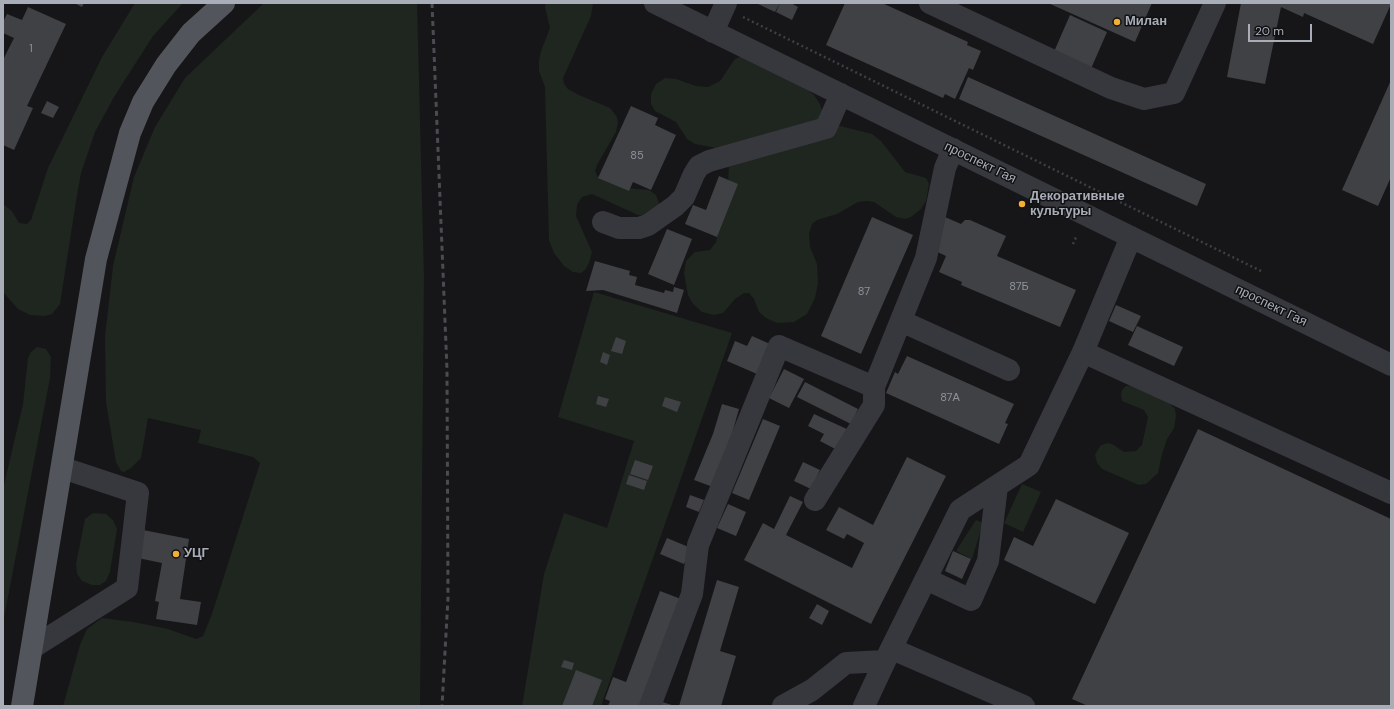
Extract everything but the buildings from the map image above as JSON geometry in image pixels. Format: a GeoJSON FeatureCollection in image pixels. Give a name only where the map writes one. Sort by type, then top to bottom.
{"type":"FeatureCollection","features":[{"type":"Feature","properties":{"kind":"main road"},"geometry":{"type":"LineString","coordinates":[[22,706],[63,468],[96,259],[130,133],[143,102],[166,65],[191,33],[224,3]]}},
{"type":"Feature","properties":{"kind":"street","name":"проспект Гая"},"geometry":{"type":"LineString","coordinates":[[655,3],[1391,366]]}},
{"type":"Feature","properties":{"kind":"street"},"geometry":{"type":"LineString","coordinates":[[930,3],[1111,88],[1144,99],[1174,93],[1215,3]]}},
{"type":"Feature","properties":{"kind":"street"},"geometry":{"type":"LineString","coordinates":[[713,32],[725,5]]}},
{"type":"Feature","properties":{"kind":"street"},"geometry":{"type":"LineString","coordinates":[[603,222],[619,228],[639,228],[648,224],[675,206],[684,197],[699,166],[709,161],[826,128],[841,94]]}},
{"type":"Feature","properties":{"kind":"street"},"geometry":{"type":"LineString","coordinates":[[815,500],[874,405],[874,387],[926,258],[945,168],[953,150]]}},
{"type":"Feature","properties":{"kind":"street"},"geometry":{"type":"LineString","coordinates":[[868,704],[888,655],[960,510],[1029,465],[1083,352],[1131,237]]}},
{"type":"Feature","properties":{"kind":"street"},"geometry":{"type":"LineString","coordinates":[[901,321],[1009,370]]}},
{"type":"Feature","properties":{"kind":"street"},"geometry":{"type":"LineString","coordinates":[[650,706],[692,594],[698,545],[779,346],[874,387]]}},
{"type":"Feature","properties":{"kind":"street"},"geometry":{"type":"LineString","coordinates":[[1083,352],[1391,493]]}},
{"type":"Feature","properties":{"kind":"street"},"geometry":{"type":"LineString","coordinates":[[32,648],[127,588],[138,493],[63,468]]}},
{"type":"Feature","properties":{"kind":"street"},"geometry":{"type":"LineString","coordinates":[[926,579],[971,600],[988,562],[997,486]]}},
{"type":"Feature","properties":{"kind":"street"},"geometry":{"type":"LineString","coordinates":[[782,706],[812,690],[846,663],[888,655],[1024,706]]}},
{"type":"Feature","properties":{"kind":"path"},"geometry":{"type":"LineString","coordinates":[[725,5],[1262,272]]}},
{"type":"Feature","properties":{"kind":"shaded area"},"geometry":{"type":"Polygon","coordinates":[[[135,3],[183,3],[153,36],[114,97],[95,132],[81,173],[60,304],[52,314],[45,316],[30,315],[18,309],[3,292],[3,204],[12,211],[19,223],[27,224],[31,220],[48,168],[102,57],[135,3]]]}},
{"type":"Feature","properties":{"kind":"shaded area"},"geometry":{"type":"Polygon","coordinates":[[[264,3],[417,3],[424,277],[420,706],[63,706],[80,645],[87,629],[102,618],[168,629],[196,639],[203,636],[212,614],[260,463],[253,457],[198,443],[201,430],[148,418],[141,458],[131,468],[124,472],[121,471],[116,462],[106,402],[105,337],[113,266],[134,177],[155,127],[185,78],[264,3]]]}},
{"type":"Feature","properties":{"kind":"shaded area"},"geometry":{"type":"Polygon","coordinates":[[[546,3],[593,3],[591,16],[563,78],[564,84],[568,89],[579,95],[610,108],[617,117],[618,123],[616,132],[595,171],[598,177],[627,188],[649,190],[656,195],[659,203],[657,211],[651,216],[638,215],[592,194],[582,197],[577,205],[576,216],[592,252],[589,263],[585,270],[581,273],[573,272],[564,266],[554,253],[549,240],[545,87],[539,71],[541,51],[550,28],[545,7],[546,3]]]}},
{"type":"Feature","properties":{"kind":"shaded area"},"geometry":{"type":"Polygon","coordinates":[[[742,56],[799,83],[814,95],[820,104],[823,114],[836,125],[872,134],[881,141],[905,172],[926,178],[929,184],[926,201],[921,209],[911,217],[905,219],[896,217],[874,202],[867,201],[858,202],[837,214],[817,220],[812,224],[809,233],[810,247],[817,264],[818,283],[815,298],[807,314],[794,322],[777,323],[766,318],[759,312],[754,299],[749,293],[744,293],[735,299],[723,313],[714,315],[702,312],[693,304],[688,295],[684,273],[686,261],[695,252],[710,250],[716,242],[728,187],[729,162],[727,150],[695,144],[687,139],[676,122],[655,111],[651,104],[651,94],[656,84],[665,78],[676,79],[696,86],[708,87],[720,81],[735,59],[742,56]]]}},
{"type":"Feature","properties":{"kind":"shaded area"},"geometry":{"type":"Polygon","coordinates":[[[594,292],[732,333],[601,706],[522,706],[544,574],[564,513],[607,528],[634,441],[558,417],[594,292]]]}},
{"type":"Feature","properties":{"kind":"shaded area"},"geometry":{"type":"Polygon","coordinates":[[[37,347],[46,349],[51,357],[50,378],[3,623],[3,489],[23,404],[28,358],[31,352],[37,347]]]}},
{"type":"Feature","properties":{"kind":"shaded area"},"geometry":{"type":"Polygon","coordinates":[[[1133,385],[1168,402],[1175,409],[1176,416],[1174,428],[1167,439],[1162,454],[1158,473],[1146,484],[1139,485],[1102,469],[1097,463],[1095,455],[1100,446],[1107,443],[1112,444],[1124,452],[1136,451],[1142,445],[1148,417],[1144,410],[1122,401],[1121,395],[1122,390],[1126,386],[1133,385]]]}},
{"type":"Feature","properties":{"kind":"shaded area"},"geometry":{"type":"Polygon","coordinates":[[[1022,484],[1041,492],[1023,532],[1004,523],[1022,484]]]}},
{"type":"Feature","properties":{"kind":"shaded area"},"geometry":{"type":"Polygon","coordinates":[[[93,513],[106,514],[113,520],[117,529],[110,572],[106,581],[100,585],[92,585],[82,581],[77,574],[76,564],[85,519],[93,513]]]}},
{"type":"Feature","properties":{"kind":"shaded area"},"geometry":{"type":"Polygon","coordinates":[[[976,520],[983,523],[972,559],[956,551],[976,520]]]}},
{"type":"Feature","properties":{"kind":"railway"},"geometry":{"type":"LineString","coordinates":[[432,3],[447,370],[448,598],[442,706]]}},
{"type":"Feature","properties":{"kind":"place","name":"Милан"},"geometry":{"type":"Point","coordinates":[1117,22]}},
{"type":"Feature","properties":{"kind":"place","name":"Декоративные культуры"},"geometry":{"type":"Point","coordinates":[1022,204]}},
{"type":"Feature","properties":{"kind":"place","name":"УЦГ"},"geometry":{"type":"Point","coordinates":[176,554]}}]}
